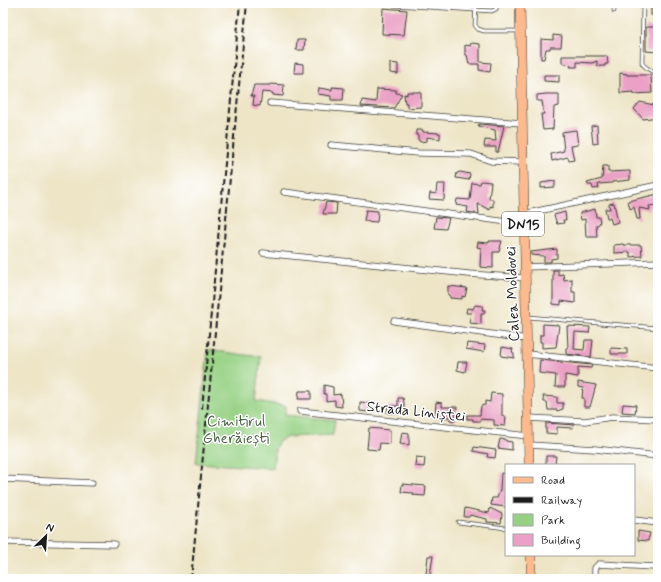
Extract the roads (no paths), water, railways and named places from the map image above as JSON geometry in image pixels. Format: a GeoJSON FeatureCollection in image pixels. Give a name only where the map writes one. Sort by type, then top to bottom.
{"type":"FeatureCollection","features":[{"type":"Feature","properties":{"kind":"main road","name":"Calea Moldovei"},"geometry":{"type":"LineString","coordinates":[[520,3],[523,224],[526,267],[530,464]]}},
{"type":"Feature","properties":{"kind":"main road"},"geometry":{"type":"LineString","coordinates":[[531,556],[532,579]]}},
{"type":"Feature","properties":{"kind":"street"},"geometry":{"type":"LineString","coordinates":[[270,103],[522,123]]}},
{"type":"Feature","properties":{"kind":"street"},"geometry":{"type":"LineString","coordinates":[[331,145],[418,153],[471,154],[491,161],[522,162]]}},
{"type":"Feature","properties":{"kind":"street"},"geometry":{"type":"LineString","coordinates":[[524,214],[658,185]]}},
{"type":"Feature","properties":{"kind":"street"},"geometry":{"type":"LineString","coordinates":[[284,192],[523,224]]}},
{"type":"Feature","properties":{"kind":"street"},"geometry":{"type":"LineString","coordinates":[[263,253],[469,274],[526,278]]}},
{"type":"Feature","properties":{"kind":"street"},"geometry":{"type":"LineString","coordinates":[[526,267],[658,262]]}},
{"type":"Feature","properties":{"kind":"street"},"geometry":{"type":"LineString","coordinates":[[394,321],[527,339]]}},
{"type":"Feature","properties":{"kind":"street"},"geometry":{"type":"LineString","coordinates":[[527,354],[658,368]]}},
{"type":"Feature","properties":{"kind":"street","name":"Strada Liniștei"},"geometry":{"type":"LineString","coordinates":[[300,411],[658,456]]}},
{"type":"Feature","properties":{"kind":"street"},"geometry":{"type":"LineString","coordinates":[[528,418],[585,421],[612,417],[657,419]]}},
{"type":"Feature","properties":{"kind":"street"},"geometry":{"type":"LineString","coordinates":[[3,479],[92,483]]}},
{"type":"Feature","properties":{"kind":"street"},"geometry":{"type":"LineString","coordinates":[[635,520],[658,523]]}},
{"type":"Feature","properties":{"kind":"street"},"geometry":{"type":"LineString","coordinates":[[3,542],[114,544]]}},
{"type":"Feature","properties":{"kind":"street"},"geometry":{"type":"LineString","coordinates":[[595,579],[596,568],[599,564],[654,567]]}},
{"type":"Feature","properties":{"kind":"lane"},"geometry":{"type":"LineString","coordinates":[[390,3],[394,5],[476,11],[492,11],[496,9],[498,3]]}},
{"type":"Feature","properties":{"kind":"lane"},"geometry":{"type":"LineString","coordinates":[[476,3],[475,25],[478,29],[484,31],[520,31]]}},
{"type":"Feature","properties":{"kind":"lane"},"geometry":{"type":"LineString","coordinates":[[614,3],[614,11]]}},
{"type":"Feature","properties":{"kind":"lane"},"geometry":{"type":"LineString","coordinates":[[643,3],[642,63],[645,67],[657,74],[658,78]]}},
{"type":"Feature","properties":{"kind":"lane"},"geometry":{"type":"LineString","coordinates":[[527,317],[658,328]]}},
{"type":"Feature","properties":{"kind":"lane"},"geometry":{"type":"LineString","coordinates":[[458,522],[505,528]]}},
{"type":"Feature","properties":{"kind":"railway"},"geometry":{"type":"LineString","coordinates":[[202,409],[240,3]]}},
{"type":"Feature","properties":{"kind":"railway"},"geometry":{"type":"LineString","coordinates":[[191,579],[247,3]]}},
{"type":"Feature","properties":{"kind":"park label","name":"Cimitirul Gherăiești"},"geometry":{"type":"Point","coordinates":[236,430]}}]}
